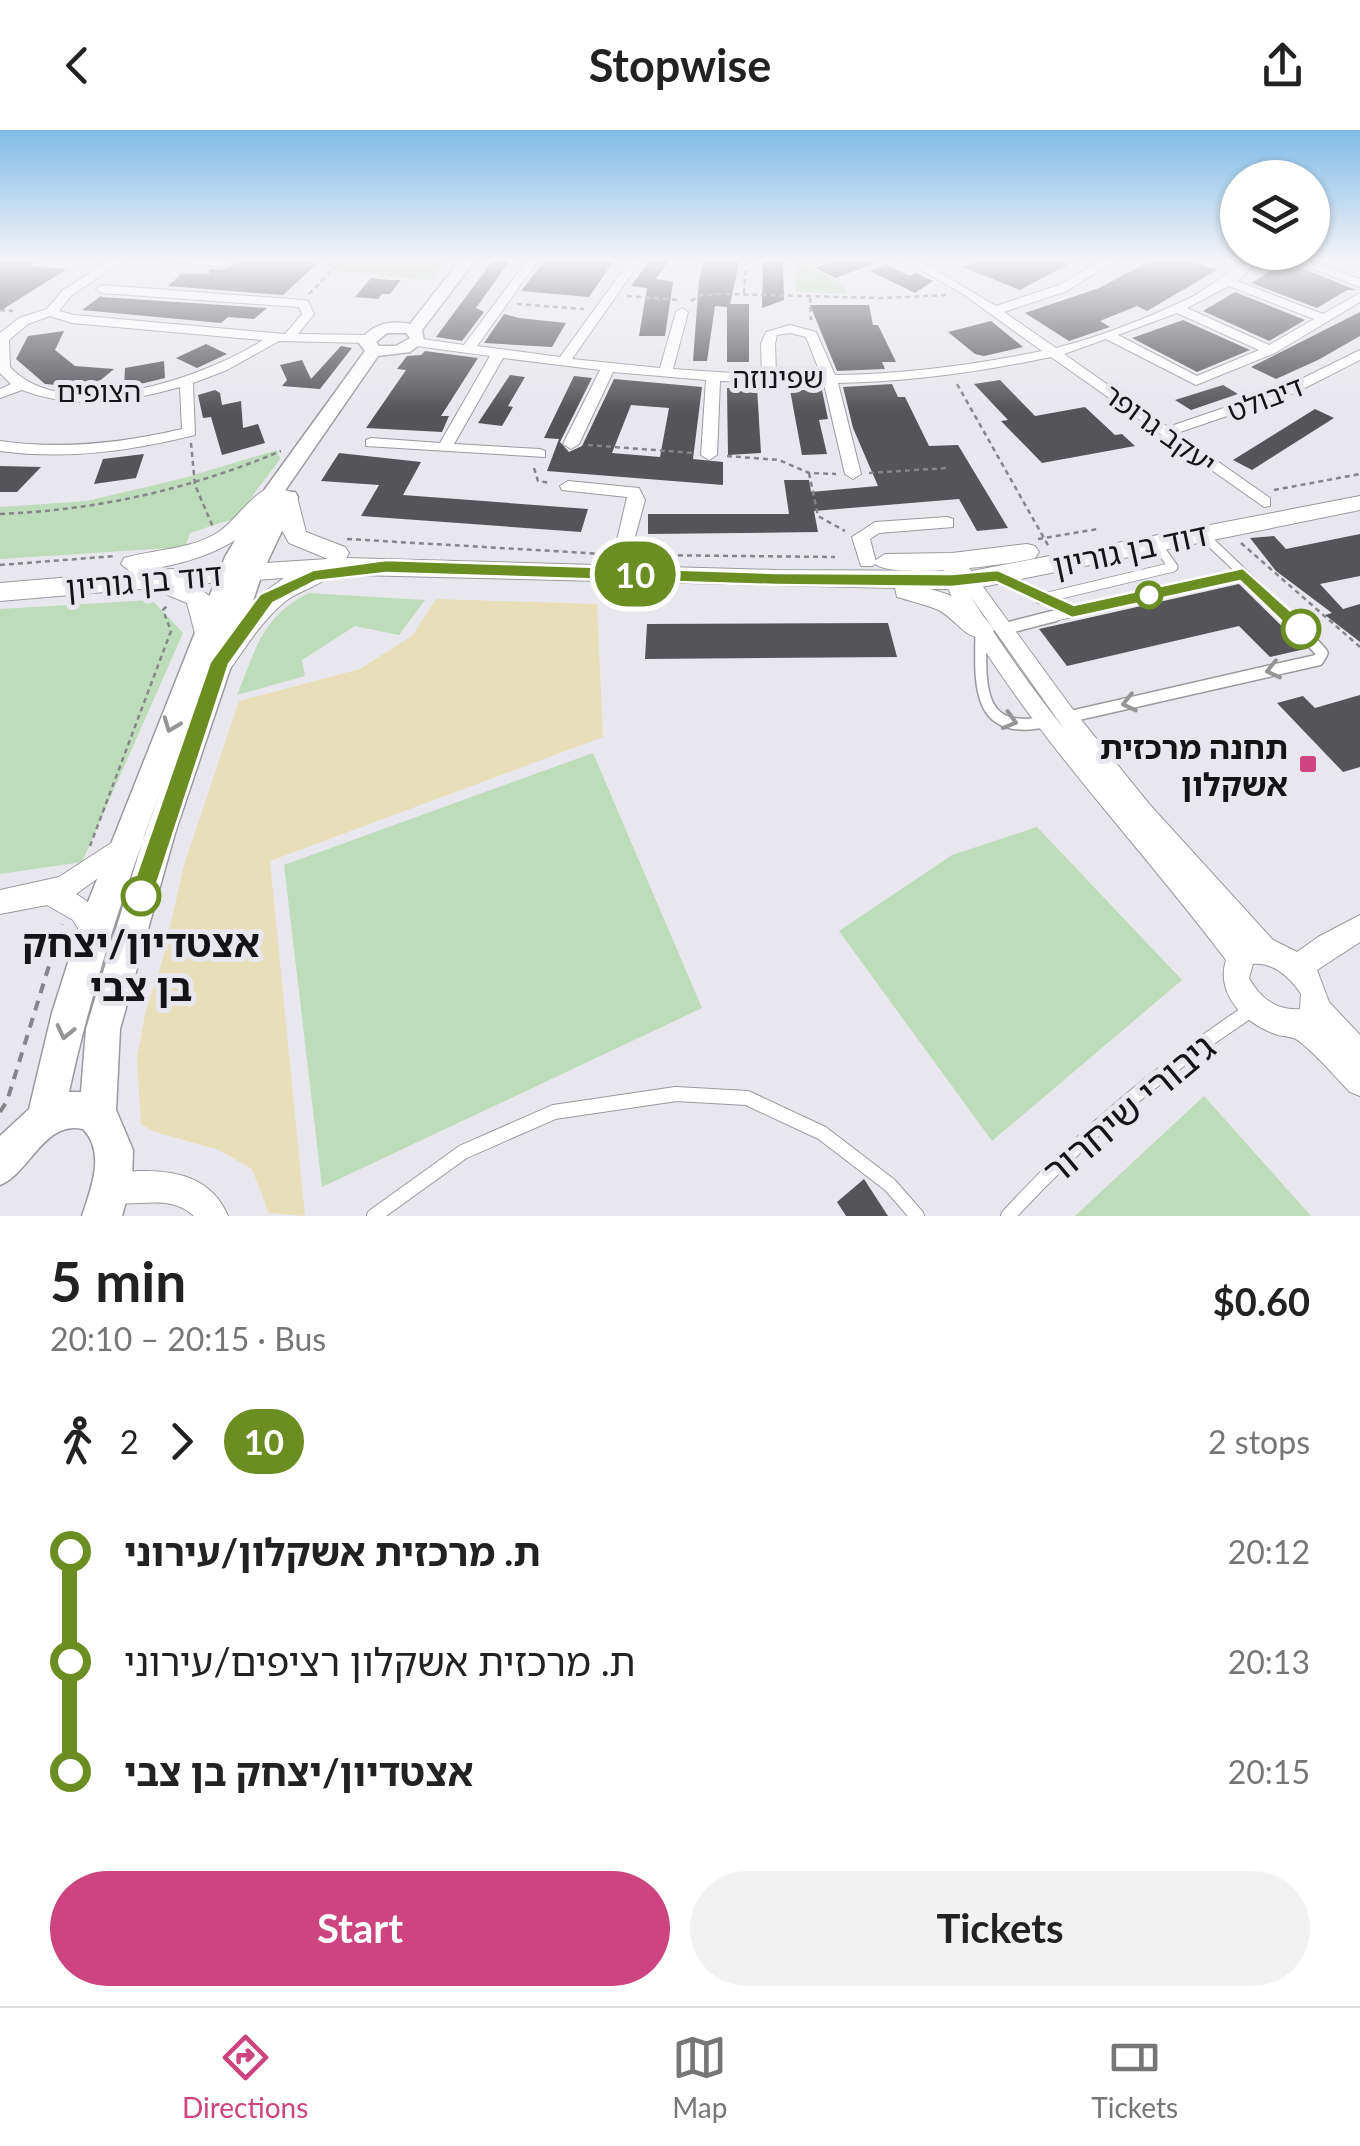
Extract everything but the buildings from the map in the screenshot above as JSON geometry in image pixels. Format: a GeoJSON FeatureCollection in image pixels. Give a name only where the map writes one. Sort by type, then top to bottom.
{"type":"FeatureCollection","features":[{"type":"Feature","properties":{"kind":"main road","name":"דוד בן גוריון"},"geometry":{"type":"LineString","coordinates":[[0,592],[101,584],[339,546],[622,558],[868,562],[959,574],[1259,498],[1360,484]]}},
{"type":"Feature","properties":{"kind":"main road"},"geometry":{"type":"LineString","coordinates":[[129,560],[194,552],[223,542],[280,496],[296,537],[339,546]]}},
{"type":"Feature","properties":{"kind":"main road","name":"דוד בן גוריון"},"geometry":{"type":"LineString","coordinates":[[0,574],[129,560],[386,566],[838,568],[998,576],[1360,503]]}},
{"type":"Feature","properties":{"kind":"main road"},"geometry":{"type":"LineString","coordinates":[[101,584],[184,589],[199,598],[213,648],[280,589],[313,576],[386,566]]}},
{"type":"Feature","properties":{"kind":"main road"},"geometry":{"type":"LineString","coordinates":[[838,568],[934,597],[994,633]]}},
{"type":"Feature","properties":{"kind":"street"},"geometry":{"type":"LineString","coordinates":[[52,310],[50,312],[72,319],[377,347],[409,333],[428,310]]}},
{"type":"Feature","properties":{"kind":"street"},"geometry":{"type":"LineString","coordinates":[[282,338],[308,314],[306,310]]}},
{"type":"Feature","properties":{"kind":"street"},"geometry":{"type":"LineString","coordinates":[[409,333],[424,310]]}},
{"type":"Feature","properties":{"kind":"street"},"geometry":{"type":"LineString","coordinates":[[468,349],[495,310]]}},
{"type":"Feature","properties":{"kind":"street"},"geometry":{"type":"LineString","coordinates":[[564,361],[600,310]]}},
{"type":"Feature","properties":{"kind":"street","name":"יעקב גרופר"},"geometry":{"type":"LineString","coordinates":[[994,310],[1259,498]]}},
{"type":"Feature","properties":{"kind":"street","name":"שפינוזה"},"geometry":{"type":"LineString","coordinates":[[409,333],[468,349],[608,367],[714,376],[829,378],[950,372],[1056,354],[1111,337],[1174,310]]}},
{"type":"Feature","properties":{"kind":"street"},"geometry":{"type":"LineString","coordinates":[[1182,310],[1270,350]]}},
{"type":"Feature","properties":{"kind":"street"},"geometry":{"type":"LineString","coordinates":[[1301,310],[1325,319]]}},
{"type":"Feature","properties":{"kind":"street"},"geometry":{"type":"LineString","coordinates":[[1111,337],[1196,381],[1270,350],[1340,310]]}},
{"type":"Feature","properties":{"kind":"street","name":"הצופים"},"geometry":{"type":"LineString","coordinates":[[50,312],[26,318],[2,340],[3,368],[20,384],[76,396],[134,394],[186,384],[235,364],[282,338]]}},
{"type":"Feature","properties":{"kind":"street"},"geometry":{"type":"LineString","coordinates":[[665,373],[682,312]]}},
{"type":"Feature","properties":{"kind":"street"},"geometry":{"type":"LineString","coordinates":[[769,378],[768,344],[772,332],[790,329],[812,335],[829,378],[853,474]]}},
{"type":"Feature","properties":{"kind":"street"},"geometry":{"type":"LineString","coordinates":[[46,1114],[69,1013],[94,931],[126,844],[213,648],[244,564],[310,438],[377,347]]}},
{"type":"Feature","properties":{"kind":"street"},"geometry":{"type":"LineString","coordinates":[[280,496],[328,432],[377,347]]}},
{"type":"Feature","properties":{"kind":"street"},"geometry":{"type":"LineString","coordinates":[[445,446],[499,353]]}},
{"type":"Feature","properties":{"kind":"street","name":"דיבולט"},"geometry":{"type":"LineString","coordinates":[[1166,432],[1241,411],[1358,358]]}},
{"type":"Feature","properties":{"kind":"street"},"geometry":{"type":"LineString","coordinates":[[571,444],[608,367]]}},
{"type":"Feature","properties":{"kind":"street"},"geometry":{"type":"LineString","coordinates":[[709,454],[714,376]]}},
{"type":"Feature","properties":{"kind":"street"},"geometry":{"type":"LineString","coordinates":[[0,394],[20,384]]}},
{"type":"Feature","properties":{"kind":"street"},"geometry":{"type":"LineString","coordinates":[[0,446],[36,453],[138,444],[190,432],[186,384]]}},
{"type":"Feature","properties":{"kind":"street"},"geometry":{"type":"LineString","coordinates":[[371,444],[540,454]]}},
{"type":"Feature","properties":{"kind":"street"},"geometry":{"type":"LineString","coordinates":[[568,486],[633,492],[636,500],[622,558]]}},
{"type":"Feature","properties":{"kind":"street"},"geometry":{"type":"LineString","coordinates":[[868,562],[861,536],[875,528],[947,523]]}},
{"type":"Feature","properties":{"kind":"street"},"geometry":{"type":"LineString","coordinates":[[959,574],[994,633],[1057,720],[1190,889],[1252,953],[1298,968],[1312,988],[1309,1016],[1360,1082]]}},
{"type":"Feature","properties":{"kind":"street"},"geometry":{"type":"LineString","coordinates":[[97,1115],[103,1029],[213,648]]}},
{"type":"Feature","properties":{"kind":"street"},"geometry":{"type":"LineString","coordinates":[[61,898],[126,844]]}},
{"type":"Feature","properties":{"kind":"street"},"geometry":{"type":"LineString","coordinates":[[0,902],[61,898],[82,910],[94,931]]}},
{"type":"Feature","properties":{"kind":"street"},"geometry":{"type":"LineString","coordinates":[[1298,968],[1360,928]]}},
{"type":"Feature","properties":{"kind":"street"},"geometry":{"type":"LineString","coordinates":[[1252,953],[1236,974],[1254,1008],[1279,1023],[1309,1016]]}},
{"type":"Feature","properties":{"kind":"street"},"geometry":{"type":"LineString","coordinates":[[1309,1016],[1360,1056]]}},
{"type":"Feature","properties":{"kind":"street"},"geometry":{"type":"LineString","coordinates":[[0,1166],[32,1124],[46,1114],[84,1108],[97,1115],[113,1144],[107,1202],[188,1190],[208,1205],[212,1216]]}},
{"type":"Feature","properties":{"kind":"lane"},"geometry":{"type":"LineString","coordinates":[[1214,531],[1243,574],[1318,645],[1322,654],[1318,660],[1057,720],[1009,725],[990,715],[981,698],[994,633],[1024,622],[1243,574]]}},
{"type":"Feature","properties":{"kind":"lane"},"geometry":{"type":"LineString","coordinates":[[1040,598],[1173,567],[1156,543]]}},
{"type":"Feature","properties":{"kind":"lane"},"geometry":{"type":"LineString","coordinates":[[998,576],[1072,612]]}},
{"type":"Feature","properties":{"kind":"lane","name":"גיבורי שיחרור"},"geometry":{"type":"LineString","coordinates":[[1008,1216],[1062,1156],[1171,1062],[1254,1008]]}},
{"type":"Feature","properties":{"kind":"lane"},"geometry":{"type":"LineString","coordinates":[[374,1216],[463,1152],[554,1112],[676,1094],[747,1098],[822,1133],[890,1184],[917,1216]]}},
{"type":"Feature","properties":{"kind":"path"},"geometry":{"type":"LineString","coordinates":[[596,310],[600,310]]}},
{"type":"Feature","properties":{"kind":"path"},"geometry":{"type":"LineString","coordinates":[[811,310],[812,335]]}},
{"type":"Feature","properties":{"kind":"path"},"geometry":{"type":"LineString","coordinates":[[950,372],[1050,548]]}},
{"type":"Feature","properties":{"kind":"path"},"geometry":{"type":"LineString","coordinates":[[190,432],[195,484],[216,537]]}},
{"type":"Feature","properties":{"kind":"path"},"geometry":{"type":"LineString","coordinates":[[0,514],[95,508],[195,484],[310,438]]}},
{"type":"Feature","properties":{"kind":"path"},"geometry":{"type":"LineString","coordinates":[[809,473],[818,516],[834,528],[861,536]]}},
{"type":"Feature","properties":{"kind":"path"},"geometry":{"type":"LineString","coordinates":[[1259,498],[1360,474]]}},
{"type":"Feature","properties":{"kind":"path"},"geometry":{"type":"LineString","coordinates":[[1214,531],[1360,647]]}},
{"type":"Feature","properties":{"kind":"path"},"geometry":{"type":"LineString","coordinates":[[339,546],[838,568]]}},
{"type":"Feature","properties":{"kind":"path"},"geometry":{"type":"LineString","coordinates":[[0,565],[129,560]]}},
{"type":"Feature","properties":{"kind":"path"},"geometry":{"type":"LineString","coordinates":[[90,845],[171,632],[163,610],[184,589]]}},
{"type":"Feature","properties":{"kind":"path"},"geometry":{"type":"LineString","coordinates":[[0,1112],[14,1080],[61,898]]}},
{"type":"Feature","properties":{"kind":"green space"},"geometry":{"type":"Polygon","coordinates":[[[277,450],[280,459],[236,518],[190,533],[185,547],[0,559],[0,507],[87,501],[277,450]]]}},
{"type":"Feature","properties":{"kind":"green space"},"geometry":{"type":"Polygon","coordinates":[[[309,593],[425,600],[399,635],[355,626],[302,660],[305,676],[237,695],[271,623],[309,593]]]}},
{"type":"Feature","properties":{"kind":"green space"},"geometry":{"type":"Polygon","coordinates":[[[152,600],[183,633],[82,862],[0,874],[0,609],[152,600]]]}},
{"type":"Feature","properties":{"kind":"green space"},"geometry":{"type":"Polygon","coordinates":[[[593,753],[702,1008],[322,1187],[284,865],[593,753]]]}},
{"type":"Feature","properties":{"kind":"green space"},"geometry":{"type":"Polygon","coordinates":[[[1037,827],[1182,980],[992,1141],[839,931],[952,855],[1037,827]]]}},
{"type":"Feature","properties":{"kind":"green space"},"geometry":{"type":"Polygon","coordinates":[[[1204,1096],[1311,1216],[1075,1216],[1204,1096]]]}},
{"type":"Feature","properties":{"kind":"sand"},"geometry":{"type":"Polygon","coordinates":[[[436,599],[597,604],[603,737],[270,861],[305,1216],[269,1213],[252,1169],[219,1150],[155,1132],[141,1124],[137,1058],[184,865],[239,701],[360,669],[412,636],[436,599]]]}},
{"type":"Feature","properties":{"kind":"bus line","name":"10"},"geometry":{"type":"LineString","coordinates":[[141,896],[183,762],[220,662],[266,599],[313,576],[386,566],[776,579],[952,581],[998,576],[1072,612],[1243,574],[1301,629]]}},
{"type":"Feature","properties":{"kind":"place","name":"תחנה מרכזית אשקלון"},"geometry":{"type":"Point","coordinates":[1308,764]}},
{"type":"Feature","properties":{"kind":"place","name":"אצטדיון/יצחק בן צבי"},"geometry":{"type":"Point","coordinates":[141,896]}}]}
